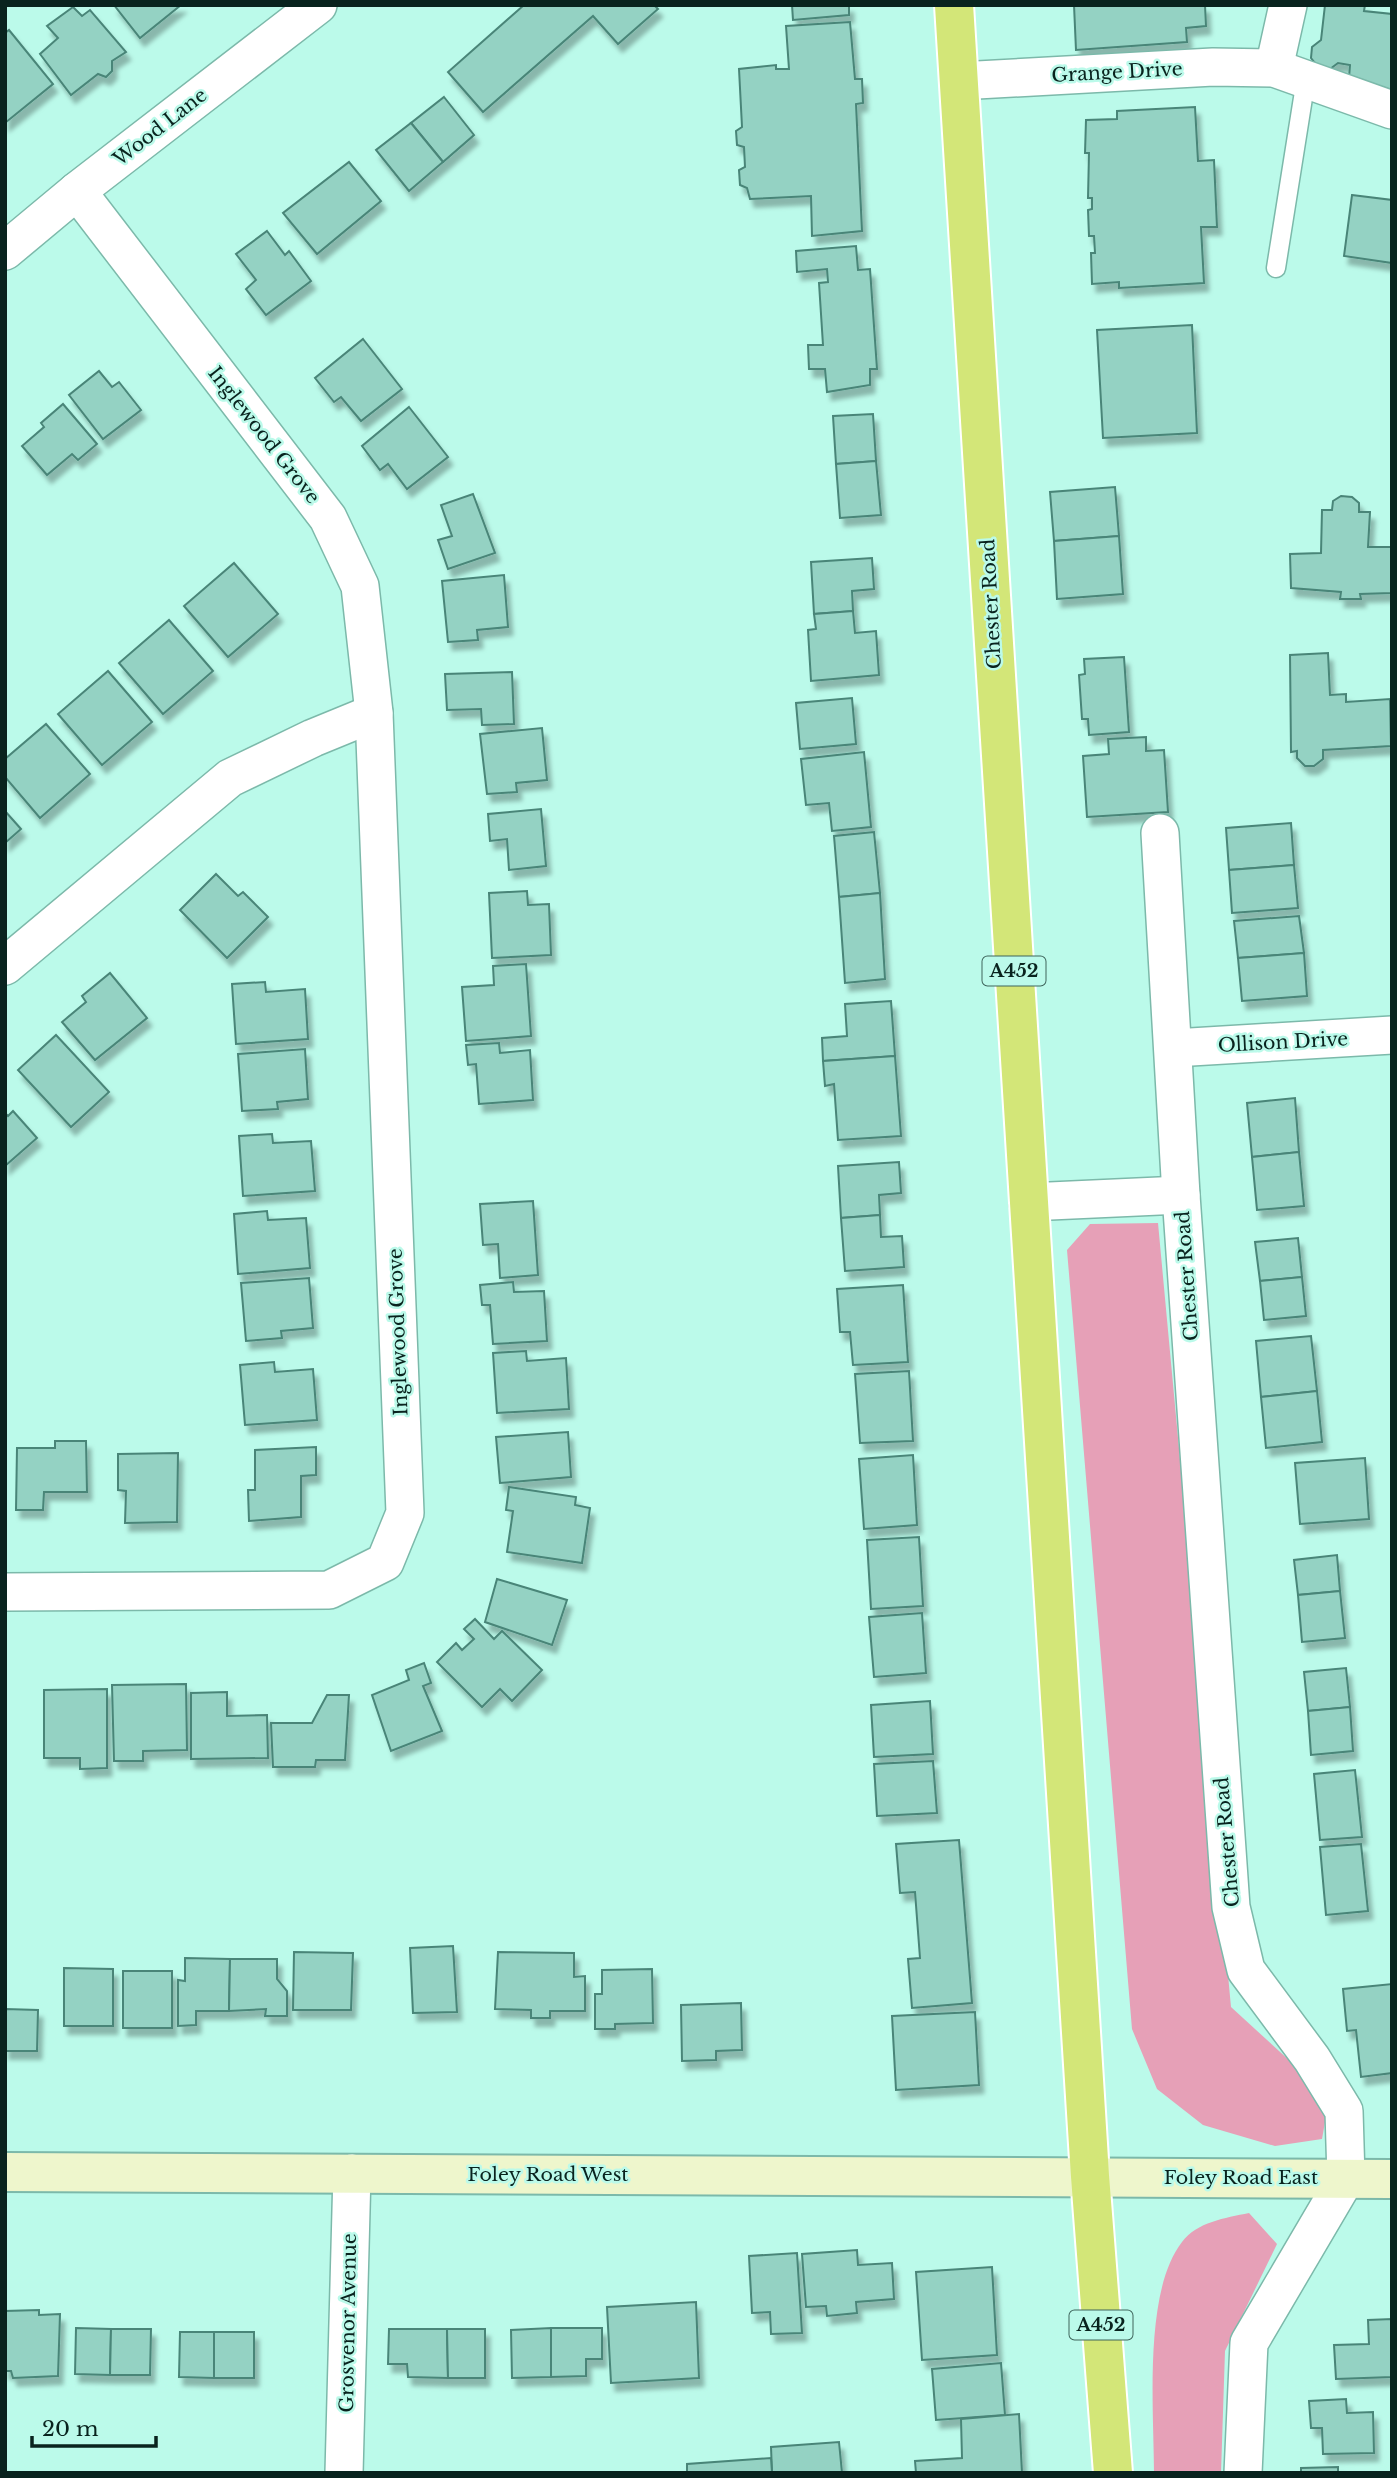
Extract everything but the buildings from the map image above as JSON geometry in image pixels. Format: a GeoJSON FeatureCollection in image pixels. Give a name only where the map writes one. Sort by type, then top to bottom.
{"type":"FeatureCollection","features":[{"type":"Feature","properties":{"kind":"highway","name":"Chester Road"},"geometry":{"type":"LineString","coordinates":[[954,5],[1090,2176],[1112,2473]]}},
{"type":"Feature","properties":{"kind":"main road","name":"Foley Road West"},"geometry":{"type":"LineString","coordinates":[[5,2172],[1090,2176]]}},
{"type":"Feature","properties":{"kind":"main road","name":"Foley Road East"},"geometry":{"type":"LineString","coordinates":[[1090,2176],[1392,2179]]}},
{"type":"Feature","properties":{"kind":"street","name":"Wood Lane"},"geometry":{"type":"LineString","coordinates":[[5,251],[77,191],[318,5]]}},
{"type":"Feature","properties":{"kind":"street"},"geometry":{"type":"LineString","coordinates":[[1288,5],[1290,74]]}},
{"type":"Feature","properties":{"kind":"street","name":"Grange Drive"},"geometry":{"type":"LineString","coordinates":[[959,81],[1213,67],[1290,74],[1392,110]]}},
{"type":"Feature","properties":{"kind":"street","name":"Inglewood Grove"},"geometry":{"type":"LineString","coordinates":[[5,1592],[329,1590],[385,1562],[405,1513],[374,713],[360,586],[328,518],[77,191]]}},
{"type":"Feature","properties":{"kind":"street"},"geometry":{"type":"LineString","coordinates":[[5,966],[230,778],[313,738],[374,713]]}},
{"type":"Feature","properties":{"kind":"street","name":"Chester Road"},"geometry":{"type":"LineString","coordinates":[[1160,833],[1181,1195],[1231,1907],[1246,1970],[1312,2059],[1344,2111],[1346,2178]]}},
{"type":"Feature","properties":{"kind":"street","name":"Ollison Drive"},"geometry":{"type":"LineString","coordinates":[[1174,1048],[1392,1035]]}},
{"type":"Feature","properties":{"kind":"street","name":"Chester Road"},"geometry":{"type":"LineString","coordinates":[[1028,1202],[1181,1195]]}},
{"type":"Feature","properties":{"kind":"street","name":"Grosvenor Avenue"},"geometry":{"type":"LineString","coordinates":[[344,2473],[352,2173]]}},
{"type":"Feature","properties":{"kind":"street"},"geometry":{"type":"LineString","coordinates":[[1243,2473],[1249,2343],[1346,2178]]}},
{"type":"Feature","properties":{"kind":"lane"},"geometry":{"type":"LineString","coordinates":[[1276,268],[1290,74]]}},
{"type":"Feature","properties":{"kind":"shaded area"},"geometry":{"type":"Polygon","coordinates":[[[1158,1223],[1231,2007],[1291,2062],[1327,2111],[1322,2139],[1275,2146],[1203,2125],[1157,2089],[1132,2029],[1067,1250],[1090,1224],[1158,1223]]]}},
{"type":"Feature","properties":{"kind":"shaded area"},"geometry":{"type":"Polygon","coordinates":[[[1249,2213],[1277,2244],[1225,2351],[1221,2473],[1154,2473],[1153,2353],[1161,2290],[1170,2264],[1182,2242],[1195,2230],[1212,2222],[1249,2213]]]}}]}
